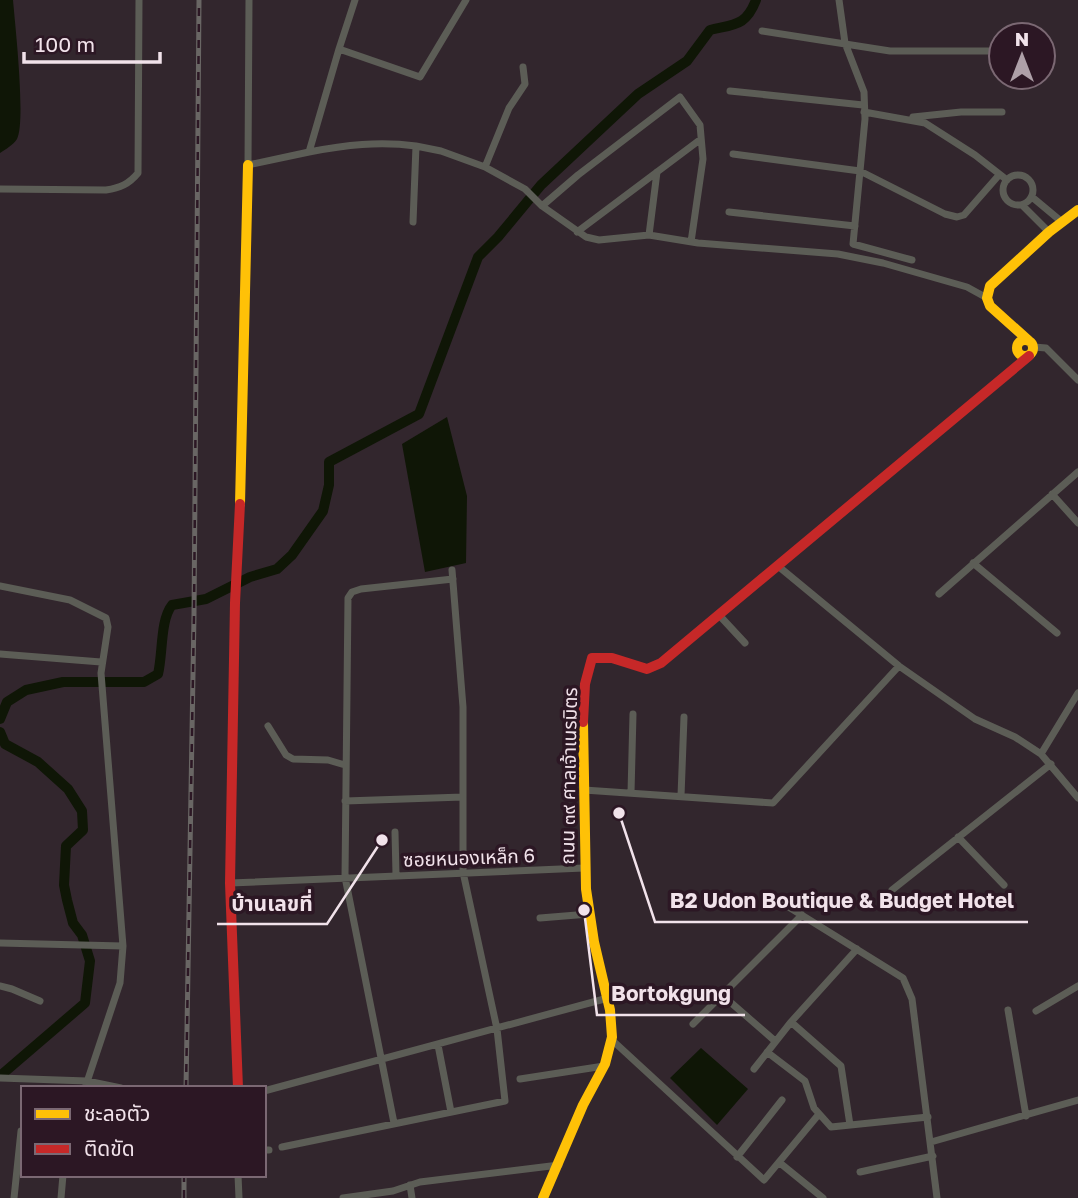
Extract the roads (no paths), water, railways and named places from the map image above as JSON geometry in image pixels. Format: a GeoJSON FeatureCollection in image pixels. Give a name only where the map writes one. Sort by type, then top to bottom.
{"type":"FeatureCollection","features":[{"type":"Feature","properties":{"kind":"main road"},"geometry":{"type":"LineString","coordinates":[[238,1086],[230,883],[248,165]]}},
{"type":"Feature","properties":{"kind":"main road"},"geometry":{"type":"LineString","coordinates":[[1026,349],[1011,327],[990,306],[987,298],[990,286],[1049,232],[1078,210]]}},
{"type":"Feature","properties":{"kind":"main road","name":"ถนน ๓๙ ศาลเจ้าเนรมิตร"},"geometry":{"type":"LineString","coordinates":[[543,1198],[584,1103],[604,1066],[612,1040],[612,1021],[589,914],[584,868],[585,695],[587,670],[592,658],[605,657],[647,670],[661,663],[1014,370],[1026,349]]}},
{"type":"Feature","properties":{"kind":"street"},"geometry":{"type":"LineString","coordinates":[[0,189],[106,190],[119,188],[138,173],[139,0]]}},
{"type":"Feature","properties":{"kind":"street"},"geometry":{"type":"LineString","coordinates":[[249,0],[248,165],[364,144],[397,143],[416,146],[441,151],[485,167],[529,192],[577,232],[599,240],[649,235],[691,242],[838,254],[883,263],[967,287],[987,298]]}},
{"type":"Feature","properties":{"kind":"street"},"geometry":{"type":"LineString","coordinates":[[309,152],[355,0]]}},
{"type":"Feature","properties":{"kind":"street"},"geometry":{"type":"LineString","coordinates":[[339,49],[420,77],[466,0]]}},
{"type":"Feature","properties":{"kind":"street"},"geometry":{"type":"LineString","coordinates":[[839,0],[845,43],[864,92],[853,244],[912,260]]}},
{"type":"Feature","properties":{"kind":"street"},"geometry":{"type":"LineString","coordinates":[[762,31],[890,51],[987,51]]}},
{"type":"Feature","properties":{"kind":"street"},"geometry":{"type":"LineString","coordinates":[[485,167],[509,108],[525,84],[523,67]]}},
{"type":"Feature","properties":{"kind":"street"},"geometry":{"type":"LineString","coordinates":[[730,91],[864,108],[925,123],[1007,180]]}},
{"type":"Feature","properties":{"kind":"street"},"geometry":{"type":"LineString","coordinates":[[541,204],[680,97],[700,125],[703,159],[691,242]]}},
{"type":"Feature","properties":{"kind":"street"},"geometry":{"type":"LineString","coordinates":[[901,118],[1002,111]]}},
{"type":"Feature","properties":{"kind":"street"},"geometry":{"type":"LineString","coordinates":[[577,232],[701,139]]}},
{"type":"Feature","properties":{"kind":"street"},"geometry":{"type":"LineString","coordinates":[[413,222],[416,146]]}},
{"type":"Feature","properties":{"kind":"street"},"geometry":{"type":"LineString","coordinates":[[733,154],[860,171],[945,214],[957,217],[964,215],[999,175]]}},
{"type":"Feature","properties":{"kind":"street"},"geometry":{"type":"LineString","coordinates":[[649,235],[657,172]]}},
{"type":"Feature","properties":{"kind":"street"},"geometry":{"type":"LineString","coordinates":[[1022,205],[1032,197],[1033,184],[1019,175],[1007,180],[1003,188],[1005,198],[1012,204],[1022,205],[1049,232]]}},
{"type":"Feature","properties":{"kind":"street"},"geometry":{"type":"LineString","coordinates":[[1032,197],[1062,222]]}},
{"type":"Feature","properties":{"kind":"street"},"geometry":{"type":"LineString","coordinates":[[729,212],[855,226]]}},
{"type":"Feature","properties":{"kind":"street"},"geometry":{"type":"LineString","coordinates":[[1026,349],[1046,348],[1078,380]]}},
{"type":"Feature","properties":{"kind":"street"},"geometry":{"type":"LineString","coordinates":[[939,593],[1078,472]]}},
{"type":"Feature","properties":{"kind":"street"},"geometry":{"type":"LineString","coordinates":[[1052,494],[1078,523]]}},
{"type":"Feature","properties":{"kind":"street"},"geometry":{"type":"LineString","coordinates":[[973,564],[1057,633]]}},
{"type":"Feature","properties":{"kind":"street"},"geometry":{"type":"LineString","coordinates":[[778,566],[899,666],[975,719],[1015,737],[1041,754],[1078,798]]}},
{"type":"Feature","properties":{"kind":"street"},"geometry":{"type":"LineString","coordinates":[[282,1147],[505,1101],[497,1029],[463,872],[463,707],[453,575],[361,589],[349,595],[347,603],[345,877],[394,1123]]}},
{"type":"Feature","properties":{"kind":"street"},"geometry":{"type":"LineString","coordinates":[[0,586],[70,600],[106,618],[108,627],[101,673],[123,946],[120,983],[86,1085],[0,1078]]}},
{"type":"Feature","properties":{"kind":"street"},"geometry":{"type":"LineString","coordinates":[[719,615],[745,643]]}},
{"type":"Feature","properties":{"kind":"street"},"geometry":{"type":"LineString","coordinates":[[0,654],[101,662]]}},
{"type":"Feature","properties":{"kind":"street"},"geometry":{"type":"LineString","coordinates":[[584,790],[773,803],[899,666]]}},
{"type":"Feature","properties":{"kind":"street"},"geometry":{"type":"LineString","coordinates":[[1041,754],[1078,693]]}},
{"type":"Feature","properties":{"kind":"street"},"geometry":{"type":"LineString","coordinates":[[631,793],[633,714]]}},
{"type":"Feature","properties":{"kind":"street"},"geometry":{"type":"LineString","coordinates":[[681,796],[684,717]]}},
{"type":"Feature","properties":{"kind":"street"},"geometry":{"type":"LineString","coordinates":[[268,726],[286,755],[293,759],[328,760],[345,765]]}},
{"type":"Feature","properties":{"kind":"street"},"geometry":{"type":"LineString","coordinates":[[892,890],[1051,764]]}},
{"type":"Feature","properties":{"kind":"street"},"geometry":{"type":"LineString","coordinates":[[345,800],[463,797]]}},
{"type":"Feature","properties":{"kind":"street"},"geometry":{"type":"LineString","coordinates":[[395,832],[396,875]]}},
{"type":"Feature","properties":{"kind":"street"},"geometry":{"type":"LineString","coordinates":[[958,837],[1004,885]]}},
{"type":"Feature","properties":{"kind":"street","name":"ซอยหนองเหล็ก 6"},"geometry":{"type":"LineString","coordinates":[[230,883],[584,868]]}},
{"type":"Feature","properties":{"kind":"street"},"geometry":{"type":"LineString","coordinates":[[779,901],[903,978],[912,999],[937,1198]]}},
{"type":"Feature","properties":{"kind":"street"},"geometry":{"type":"LineString","coordinates":[[540,918],[589,914]]}},
{"type":"Feature","properties":{"kind":"street"},"geometry":{"type":"LineString","coordinates":[[692,1024],[802,915]]}},
{"type":"Feature","properties":{"kind":"street"},"geometry":{"type":"LineString","coordinates":[[0,943],[123,946]]}},
{"type":"Feature","properties":{"kind":"street"},"geometry":{"type":"LineString","coordinates":[[754,1069],[791,1022],[857,949]]}},
{"type":"Feature","properties":{"kind":"street"},"geometry":{"type":"LineString","coordinates":[[0,986],[40,1001]]}},
{"type":"Feature","properties":{"kind":"street"},"geometry":{"type":"LineString","coordinates":[[1036,1010],[1078,986]]}},
{"type":"Feature","properties":{"kind":"street"},"geometry":{"type":"LineString","coordinates":[[721,994],[775,1041]]}},
{"type":"Feature","properties":{"kind":"street"},"geometry":{"type":"LineString","coordinates":[[266,1090],[608,999]]}},
{"type":"Feature","properties":{"kind":"street"},"geometry":{"type":"LineString","coordinates":[[1008,1010],[1026,1116]]}},
{"type":"Feature","properties":{"kind":"street"},"geometry":{"type":"LineString","coordinates":[[791,1022],[841,1066],[850,1125]]}},
{"type":"Feature","properties":{"kind":"street"},"geometry":{"type":"LineString","coordinates":[[612,1040],[764,1180],[819,1114]]}},
{"type":"Feature","properties":{"kind":"street"},"geometry":{"type":"LineString","coordinates":[[438,1045],[451,1112]]}},
{"type":"Feature","properties":{"kind":"street"},"geometry":{"type":"LineString","coordinates":[[767,1052],[806,1081],[814,1108],[831,1126],[928,1117]]}},
{"type":"Feature","properties":{"kind":"street"},"geometry":{"type":"LineString","coordinates":[[520,1079],[604,1066]]}},
{"type":"Feature","properties":{"kind":"street"},"geometry":{"type":"LineString","coordinates":[[737,1157],[782,1100]]}},
{"type":"Feature","properties":{"kind":"street"},"geometry":{"type":"LineString","coordinates":[[931,1142],[1078,1100]]}},
{"type":"Feature","properties":{"kind":"street"},"geometry":{"type":"LineString","coordinates":[[14,1198],[21,1132]]}},
{"type":"Feature","properties":{"kind":"street"},"geometry":{"type":"LineString","coordinates":[[860,1172],[933,1156]]}},
{"type":"Feature","properties":{"kind":"street"},"geometry":{"type":"LineString","coordinates":[[780,1163],[823,1198]]}},
{"type":"Feature","properties":{"kind":"street"},"geometry":{"type":"LineString","coordinates":[[343,1198],[393,1191],[410,1185],[559,1165]]}},
{"type":"Feature","properties":{"kind":"street"},"geometry":{"type":"LineString","coordinates":[[61,1198],[63,1177]]}},
{"type":"Feature","properties":{"kind":"street"},"geometry":{"type":"LineString","coordinates":[[238,1177],[239,1198]]}},
{"type":"Feature","properties":{"kind":"street"},"geometry":{"type":"LineString","coordinates":[[410,1185],[412,1198]]}},
{"type":"Feature","properties":{"kind":"waterway"},"geometry":{"type":"LineString","coordinates":[[0,719],[7,702],[26,690],[63,682],[144,682],[158,674],[165,619],[172,605],[206,599],[250,577],[277,569],[292,555],[323,511],[329,485],[329,462],[419,414],[478,257],[541,185],[638,94],[687,61],[710,30],[733,25],[744,19],[756,0]]}},
{"type":"Feature","properties":{"kind":"waterway"},"geometry":{"type":"LineString","coordinates":[[0,732],[5,744],[38,762],[68,789],[82,811],[83,830],[66,846],[64,885],[73,923],[82,935],[90,961],[85,1003],[0,1076]]}},
{"type":"Feature","properties":{"kind":"railway"},"geometry":{"type":"LineString","coordinates":[[186,1086],[194,615],[199,0]]}},
{"type":"Feature","properties":{"kind":"railway"},"geometry":{"type":"LineString","coordinates":[[184,1177],[184,1198]]}},
{"type":"Feature","properties":{"kind":"place","name":"B2 Udon Boutique & Budget Hotel"},"geometry":{"type":"Point","coordinates":[619,813]}},
{"type":"Feature","properties":{"kind":"place","name":"บ้านเลขที่"},"geometry":{"type":"Point","coordinates":[382,840]}},
{"type":"Feature","properties":{"kind":"place","name":"Bortokgung"},"geometry":{"type":"Point","coordinates":[584,910]}}]}
